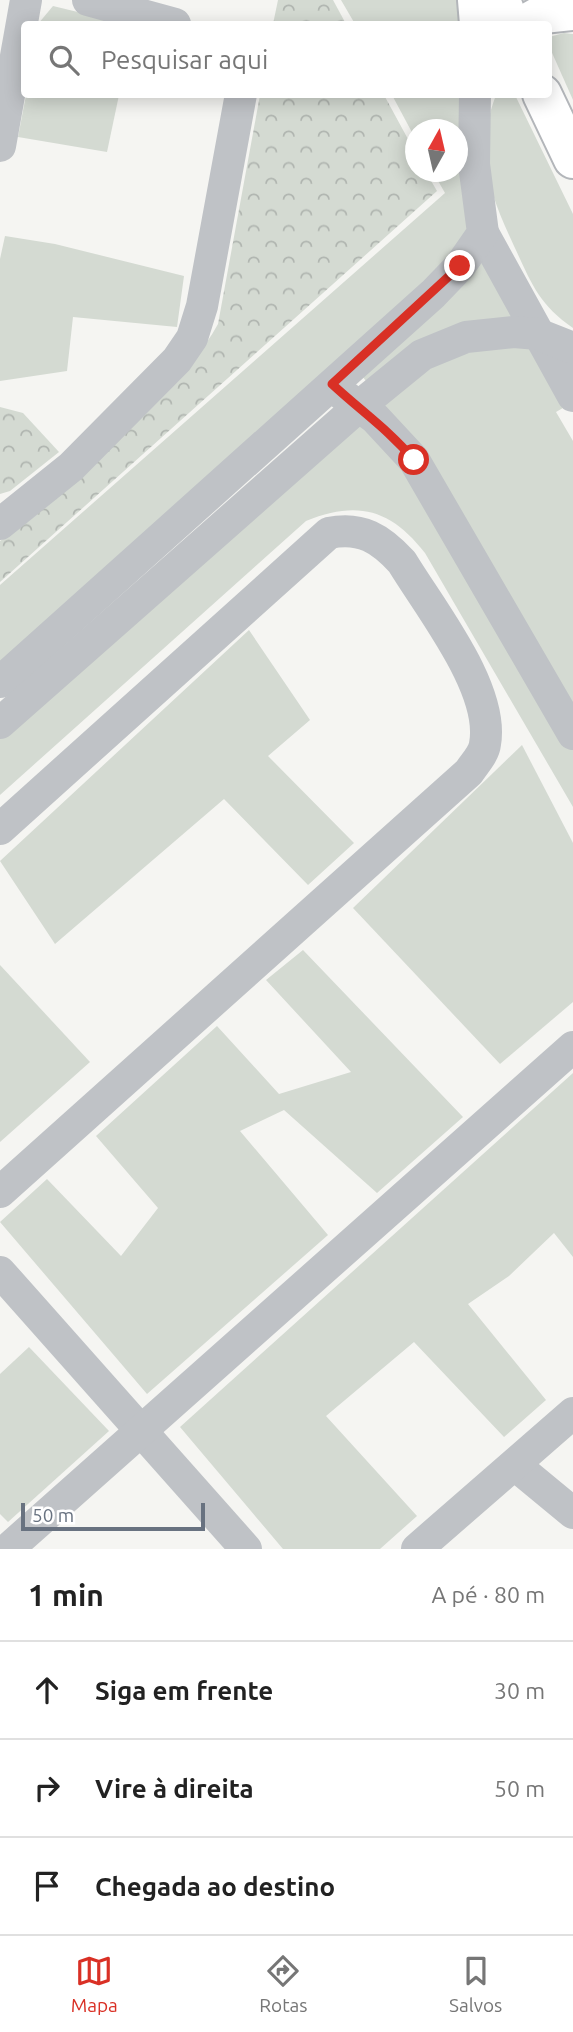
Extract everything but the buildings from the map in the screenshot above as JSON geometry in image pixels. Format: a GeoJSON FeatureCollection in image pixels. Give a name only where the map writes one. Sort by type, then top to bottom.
{"type":"FeatureCollection","features":[{"type":"Feature","properties":{"kind":"main road"},"geometry":{"type":"LineString","coordinates":[[502,14],[573,11]]}},
{"type":"Feature","properties":{"kind":"main road"},"geometry":{"type":"LineString","coordinates":[[544,98],[573,159]]}},
{"type":"Feature","properties":{"kind":"street"},"geometry":{"type":"LineString","coordinates":[[22,21],[26,0]]}},
{"type":"Feature","properties":{"kind":"street"},"geometry":{"type":"LineString","coordinates":[[88,0],[163,21]]}},
{"type":"Feature","properties":{"kind":"street"},"geometry":{"type":"LineString","coordinates":[[0,146],[21,28]]}},
{"type":"Feature","properties":{"kind":"street"},"geometry":{"type":"LineString","coordinates":[[0,524],[71,467],[119,421],[177,360],[192,338],[202,306],[240,98]]}},
{"type":"Feature","properties":{"kind":"street"},"geometry":{"type":"LineString","coordinates":[[475,98],[474,164],[482,233],[573,396]]}},
{"type":"Feature","properties":{"kind":"street"},"geometry":{"type":"LineString","coordinates":[[0,682],[433,294],[460,266],[482,233]]}},
{"type":"Feature","properties":{"kind":"street"},"geometry":{"type":"LineString","coordinates":[[0,723],[357,408],[422,355],[466,337],[514,332],[538,334],[573,348]]}},
{"type":"Feature","properties":{"kind":"street"},"geometry":{"type":"LineString","coordinates":[[332,384],[357,408],[375,418],[414,460],[573,734]]}},
{"type":"Feature","properties":{"kind":"street"},"geometry":{"type":"LineString","coordinates":[[0,830],[329,533],[346,529],[370,535],[386,544],[402,562],[479,689],[486,718],[485,747],[469,772],[0,1192]]}},
{"type":"Feature","properties":{"kind":"street"},"geometry":{"type":"LineString","coordinates":[[8,1549],[573,1047]]}},
{"type":"Feature","properties":{"kind":"street"},"geometry":{"type":"LineString","coordinates":[[0,1272],[246,1549]]}},
{"type":"Feature","properties":{"kind":"street"},"geometry":{"type":"LineString","coordinates":[[417,1549],[573,1413]]}},
{"type":"Feature","properties":{"kind":"street"},"geometry":{"type":"LineString","coordinates":[[515,1465],[573,1513]]}},
{"type":"Feature","properties":{"kind":"green space"},"geometry":{"type":"Polygon","coordinates":[[[278,0],[333,0],[344,21],[274,21],[278,0]]]}},
{"type":"Feature","properties":{"kind":"green space"},"geometry":{"type":"Polygon","coordinates":[[[341,0],[464,0],[472,21],[353,21],[341,0]]]}},
{"type":"Feature","properties":{"kind":"green space"},"geometry":{"type":"Polygon","coordinates":[[[53,6],[115,21],[40,21],[53,6]]]}},
{"type":"Feature","properties":{"kind":"green space"},"geometry":{"type":"Polygon","coordinates":[[[573,34],[573,100],[552,53],[552,36],[573,34]]]}},
{"type":"Feature","properties":{"kind":"green space"},"geometry":{"type":"Polygon","coordinates":[[[25,98],[118,98],[107,152],[18,137],[25,98]]]}},
{"type":"Feature","properties":{"kind":"green space"},"geometry":{"type":"Polygon","coordinates":[[[259,98],[386,98],[405,134],[405,182],[432,182],[437,191],[0,582],[0,541],[43,509],[104,454],[206,343],[218,324],[259,98]]]}},
{"type":"Feature","properties":{"kind":"green space"},"geometry":{"type":"Polygon","coordinates":[[[394,98],[475,98],[483,233],[0,682],[0,585],[445,193],[439,182],[468,182],[468,119],[405,119],[394,98]]]}},
{"type":"Feature","properties":{"kind":"green space"},"geometry":{"type":"Polygon","coordinates":[[[495,98],[516,98],[573,214],[573,328],[551,310],[537,292],[505,226],[487,172],[485,154],[489,116],[495,98]]]}},
{"type":"Feature","properties":{"kind":"green space"},"geometry":{"type":"Polygon","coordinates":[[[5,236],[55,244],[184,276],[177,327],[73,317],[67,371],[0,381],[0,259],[5,236]]]}},
{"type":"Feature","properties":{"kind":"green space"},"geometry":{"type":"Polygon","coordinates":[[[480,259],[518,316],[366,381],[362,376],[480,259]]]}},
{"type":"Feature","properties":{"kind":"green space"},"geometry":{"type":"Polygon","coordinates":[[[538,334],[573,402],[556,412],[573,441],[573,807],[425,553],[399,526],[386,518],[357,510],[341,511],[306,521],[0,795],[0,726],[422,355],[538,334]]]}},
{"type":"Feature","properties":{"kind":"green space"},"geometry":{"type":"Polygon","coordinates":[[[0,407],[23,413],[59,452],[10,491],[0,494],[0,407]]]}},
{"type":"Feature","properties":{"kind":"green space"},"geometry":{"type":"Polygon","coordinates":[[[249,630],[310,720],[268,756],[354,843],[308,885],[224,799],[55,944],[0,861],[249,630]]]}},
{"type":"Feature","properties":{"kind":"green space"},"geometry":{"type":"Polygon","coordinates":[[[522,745],[573,843],[573,1002],[500,1064],[353,908],[522,745]]]}},
{"type":"Feature","properties":{"kind":"green space"},"geometry":{"type":"Polygon","coordinates":[[[303,950],[463,1117],[377,1193],[284,1110],[240,1131],[328,1235],[147,1394],[0,1222],[47,1179],[121,1256],[158,1208],[96,1136],[217,1026],[279,1094],[351,1072],[266,980],[303,950]]]}},
{"type":"Feature","properties":{"kind":"green space"},"geometry":{"type":"Polygon","coordinates":[[[0,965],[90,1062],[0,1142],[0,965]]]}},
{"type":"Feature","properties":{"kind":"green space"},"geometry":{"type":"Polygon","coordinates":[[[573,1073],[573,1257],[554,1233],[509,1276],[468,1304],[546,1400],[504,1437],[414,1342],[326,1416],[417,1516],[380,1549],[283,1549],[180,1427],[573,1073]]]}},
{"type":"Feature","properties":{"kind":"green space"},"geometry":{"type":"Polygon","coordinates":[[[29,1347],[109,1431],[8,1522],[0,1514],[0,1374],[29,1347]]]}},
{"type":"Feature","properties":{"kind":"route"},"geometry":{"type":"LineString","coordinates":[[414,460],[375,418],[357,408],[332,384],[433,294],[460,266]]}}]}
